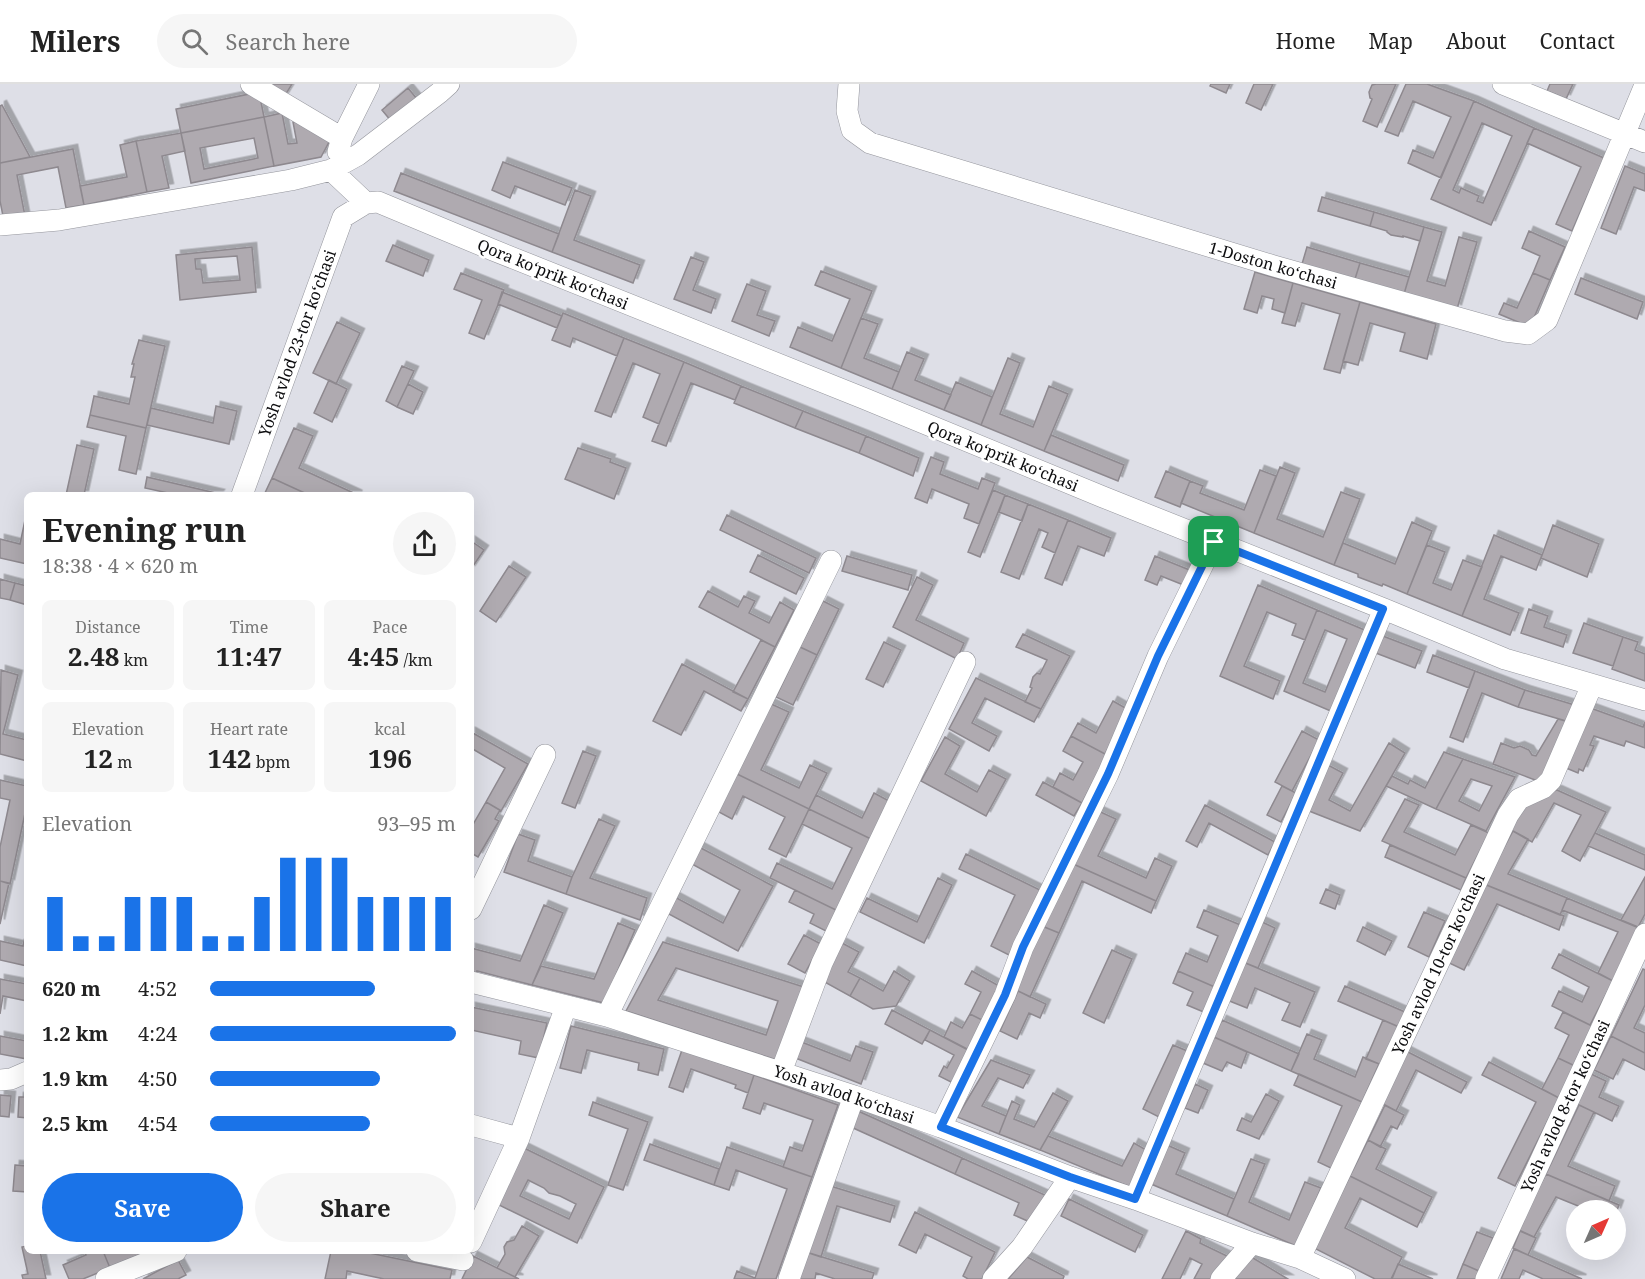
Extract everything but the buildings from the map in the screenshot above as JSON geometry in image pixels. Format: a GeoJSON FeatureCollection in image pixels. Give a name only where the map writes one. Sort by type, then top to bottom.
{"type":"FeatureCollection","features":[{"type":"Feature","properties":{"kind":"street"},"geometry":{"type":"LineString","coordinates":[[250,84],[342,138]]}},
{"type":"Feature","properties":{"kind":"street"},"geometry":{"type":"LineString","coordinates":[[346,183],[342,138],[369,84]]}},
{"type":"Feature","properties":{"kind":"street"},"geometry":{"type":"LineString","coordinates":[[346,183],[358,155],[449,84]]}},
{"type":"Feature","properties":{"kind":"street","name":"1-Doston koʻchasi"},"geometry":{"type":"LineString","coordinates":[[849,84],[847,111],[852,130],[870,143],[1274,266],[1505,330],[1528,334],[1548,320],[1645,85]]}},
{"type":"Feature","properties":{"kind":"street"},"geometry":{"type":"LineString","coordinates":[[1503,84],[1645,142]]}},
{"type":"Feature","properties":{"kind":"street"},"geometry":{"type":"LineString","coordinates":[[0,225],[60,220],[291,180],[346,183]]}},
{"type":"Feature","properties":{"kind":"street","name":"Yosh avlod 23-tor koʻchasi"},"geometry":{"type":"LineString","coordinates":[[243,492],[343,217],[346,183]]}},
{"type":"Feature","properties":{"kind":"street","name":"Qora koʻprik koʻchasi"},"geometry":{"type":"LineString","coordinates":[[346,183],[378,202],[1505,659],[1645,700]]}},
{"type":"Feature","properties":{"kind":"street"},"geometry":{"type":"LineString","coordinates":[[941,1127],[1005,995],[1023,947],[1108,774],[1158,656],[1214,542]]}},
{"type":"Feature","properties":{"kind":"street"},"geometry":{"type":"LineString","coordinates":[[607,1016],[831,561]]}},
{"type":"Feature","properties":{"kind":"street"},"geometry":{"type":"LineString","coordinates":[[1135,1199],[1383,609]]}},
{"type":"Feature","properties":{"kind":"street"},"geometry":{"type":"LineString","coordinates":[[781,1072],[822,963],[965,662]]}},
{"type":"Feature","properties":{"kind":"street","name":"Yosh avlod 10-tor koʻchasi"},"geometry":{"type":"LineString","coordinates":[[1300,1258],[1508,815],[1519,799],[1543,788],[1551,780],[1592,685]]}},
{"type":"Feature","properties":{"kind":"street"},"geometry":{"type":"LineString","coordinates":[[474,903],[545,755]]}},
{"type":"Feature","properties":{"kind":"street","name":"Yosh avlod 8-tor koʻchasi"},"geometry":{"type":"LineString","coordinates":[[1486,1279],[1645,934]]}},
{"type":"Feature","properties":{"kind":"street","name":"Yosh avlod koʻchasi"},"geometry":{"type":"LineString","coordinates":[[474,983],[607,1016],[854,1096],[1070,1177],[1300,1258],[1345,1279]]}},
{"type":"Feature","properties":{"kind":"street"},"geometry":{"type":"LineString","coordinates":[[474,1236],[519,1138],[566,1006]]}},
{"type":"Feature","properties":{"kind":"street"},"geometry":{"type":"LineString","coordinates":[[0,1080],[11,1079],[24,1073]]}},
{"type":"Feature","properties":{"kind":"street"},"geometry":{"type":"LineString","coordinates":[[789,1279],[854,1096]]}},
{"type":"Feature","properties":{"kind":"street"},"geometry":{"type":"LineString","coordinates":[[474,1126],[519,1138]]}},
{"type":"Feature","properties":{"kind":"street"},"geometry":{"type":"LineString","coordinates":[[993,1279],[1022,1247],[1070,1177]]}},
{"type":"Feature","properties":{"kind":"street"},"geometry":{"type":"LineString","coordinates":[[1221,1279],[1252,1243]]}},
{"type":"Feature","properties":{"kind":"street"},"geometry":{"type":"LineString","coordinates":[[106,1279],[168,1254]]}},
{"type":"Feature","properties":{"kind":"street"},"geometry":{"type":"LineString","coordinates":[[437,1254],[464,1258]]}},
{"type":"Feature","properties":{"kind":"route"},"geometry":{"type":"LineString","coordinates":[[1214,542],[1383,609],[1135,1199],[1070,1177],[941,1127],[1005,995],[1023,947],[1108,774],[1158,656],[1214,542]]}}]}
